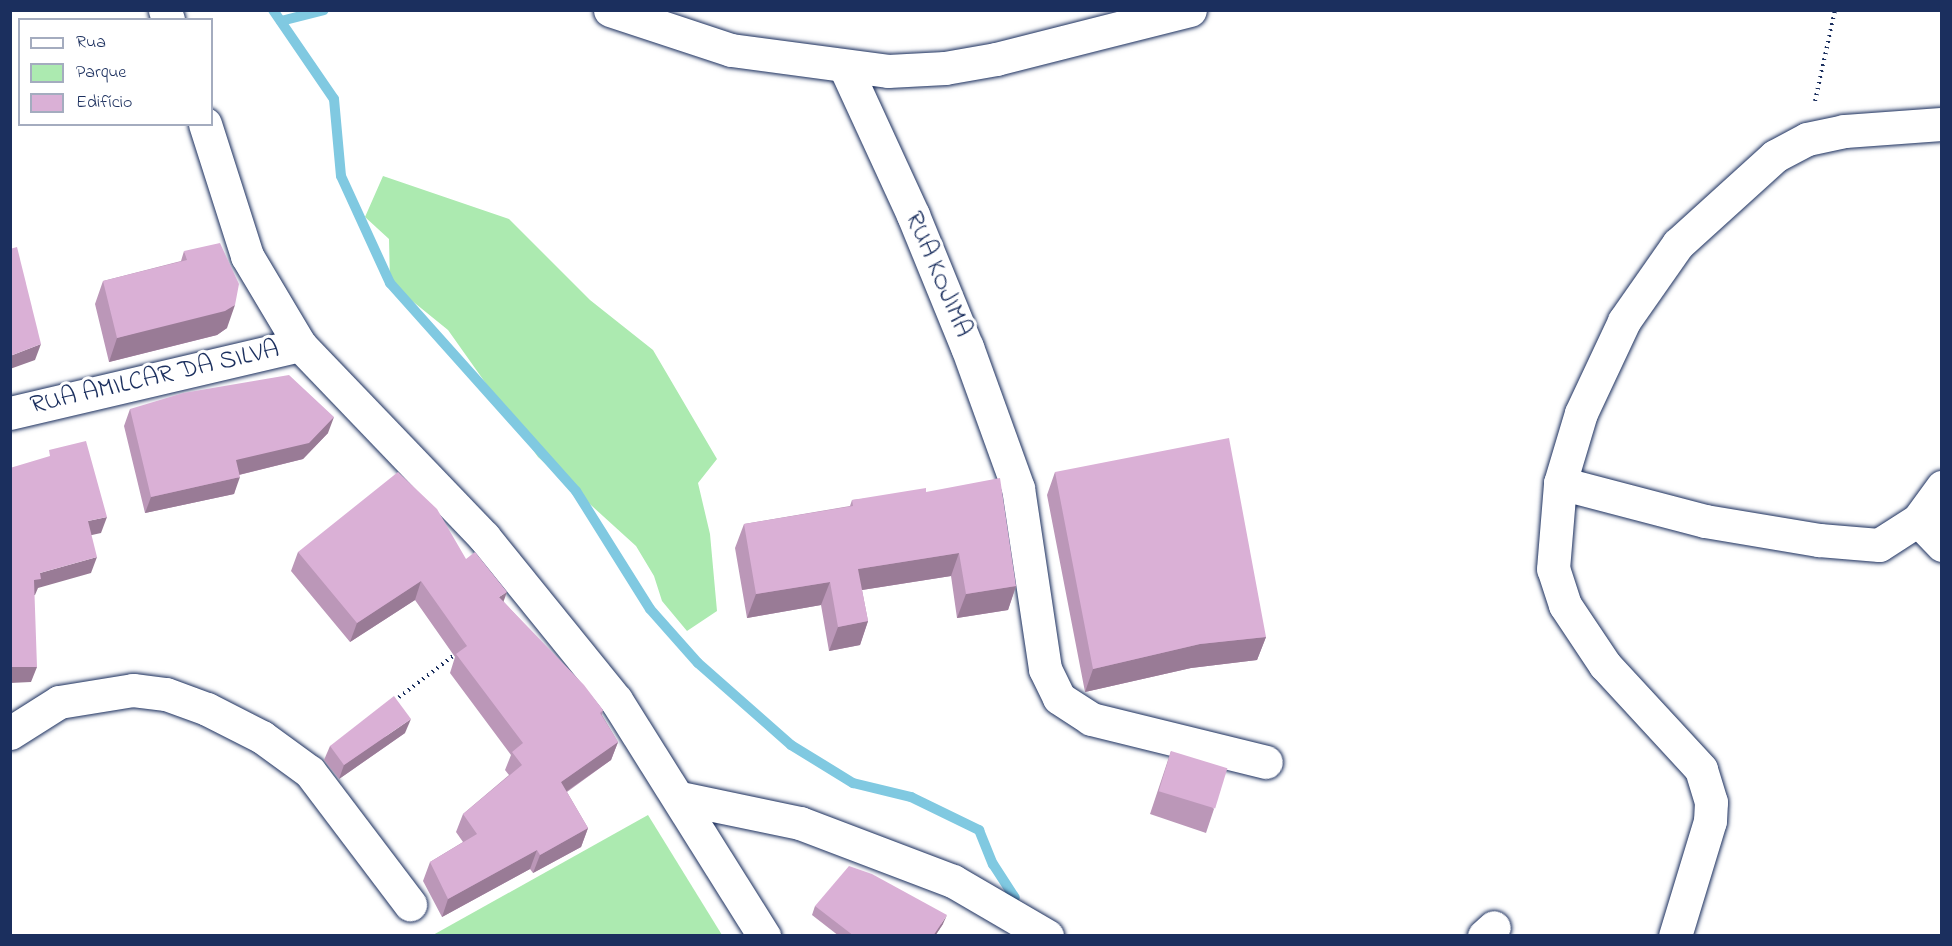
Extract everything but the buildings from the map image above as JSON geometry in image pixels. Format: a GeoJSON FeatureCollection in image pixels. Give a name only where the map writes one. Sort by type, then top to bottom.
{"type":"FeatureCollection","features":[{"type":"Feature","properties":{"kind":"street"},"geometry":{"type":"LineString","coordinates":[[610,10],[730,50],[888,71],[945,68],[1046,48],[1190,10]]}},
{"type":"Feature","properties":{"kind":"street","name":"RUA KOJIMA"},"geometry":{"type":"LineString","coordinates":[[845,67],[927,248],[1018,488],[1045,669],[1059,698],[1091,719],[1266,762]]}},
{"type":"Feature","properties":{"kind":"street"},"geometry":{"type":"LineString","coordinates":[[1675,936],[1710,822],[1707,782],[1701,769],[1605,665],[1565,605],[1553,569],[1560,483],[1581,413],[1624,321],[1678,244],[1775,156],[1807,139],[1844,131],[1941,124]]}},
{"type":"Feature","properties":{"kind":"street"},"geometry":{"type":"LineString","coordinates":[[206,126],[247,256],[300,345],[484,537],[616,700],[680,798],[764,936]]}},
{"type":"Feature","properties":{"kind":"street","name":"RUA AMILCAR DA SILVA"},"geometry":{"type":"LineString","coordinates":[[10,412],[300,345]]}},
{"type":"Feature","properties":{"kind":"street"},"geometry":{"type":"LineString","coordinates":[[1560,483],[1705,521],[1819,540],[1879,545],[1918,520],[1941,487]]}},
{"type":"Feature","properties":{"kind":"street"},"geometry":{"type":"LineString","coordinates":[[1918,520],[1941,545]]}},
{"type":"Feature","properties":{"kind":"street"},"geometry":{"type":"LineString","coordinates":[[10,733],[59,702],[133,690],[166,694],[207,709],[262,737],[309,772],[410,904]]}},
{"type":"Feature","properties":{"kind":"street"},"geometry":{"type":"LineString","coordinates":[[680,798],[811,827],[953,880],[1047,936]]}},
{"type":"Feature","properties":{"kind":"path"},"geometry":{"type":"LineString","coordinates":[[1807,139],[1835,10]]}},
{"type":"Feature","properties":{"kind":"path"},"geometry":{"type":"LineString","coordinates":[[390,704],[466,647]]}},
{"type":"Feature","properties":{"kind":"green space"},"geometry":{"type":"Polygon","coordinates":[[[383,176],[509,219],[590,300],[653,350],[717,459],[698,483],[710,534],[717,611],[687,631],[662,601],[654,576],[636,546],[538,457],[448,330],[390,283],[389,239],[365,217],[383,176]]]}},
{"type":"Feature","properties":{"kind":"green space"},"geometry":{"type":"Polygon","coordinates":[[[648,815],[722,935],[433,935],[648,815]]]}},
{"type":"Feature","properties":{"kind":"waterway"},"geometry":{"type":"LineString","coordinates":[[273,10],[334,99],[341,176],[390,283],[576,491],[650,609],[698,663],[791,745],[853,783],[911,797],[979,830],[993,864],[1015,898]]}},
{"type":"Feature","properties":{"kind":"waterway"},"geometry":{"type":"LineString","coordinates":[[281,21],[324,10]]}}]}
